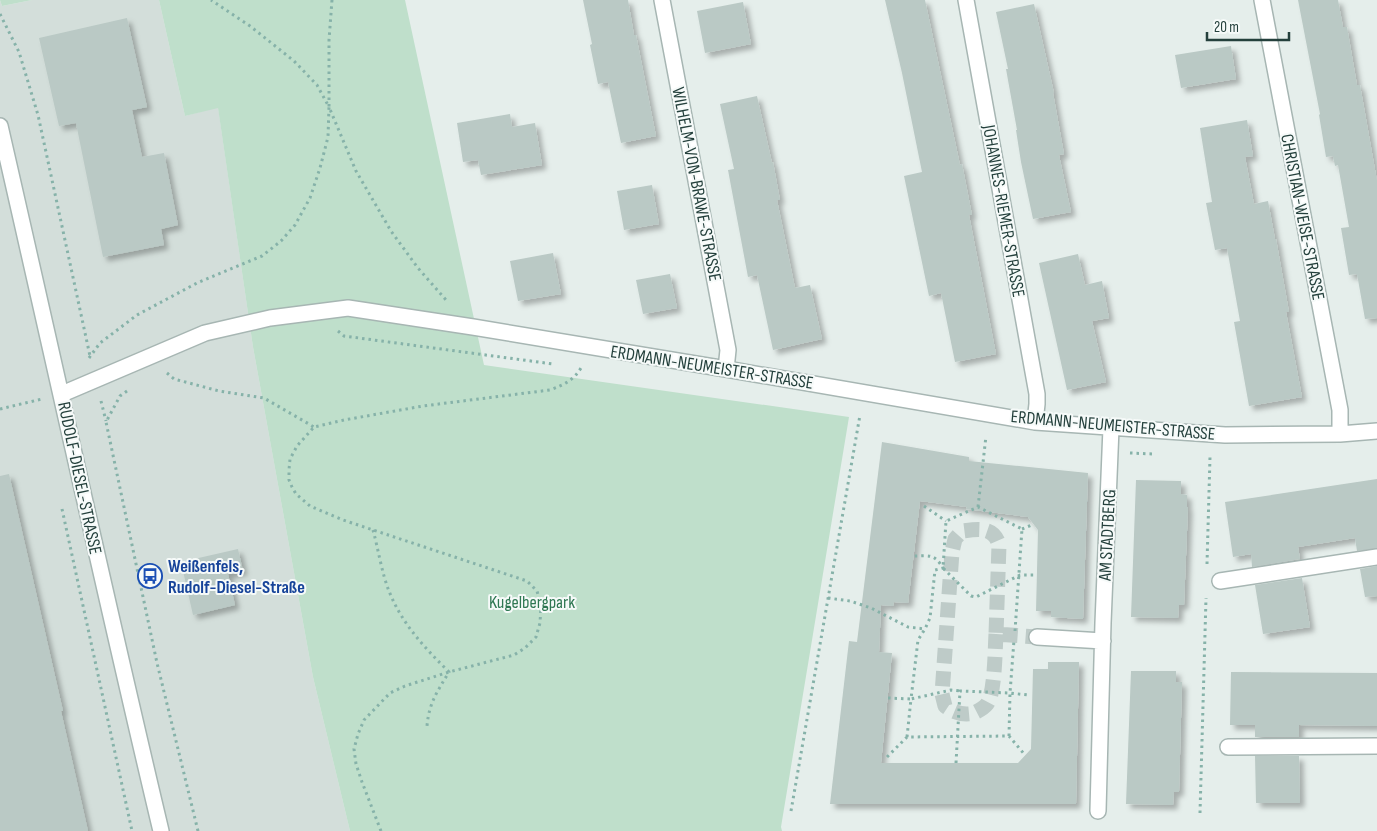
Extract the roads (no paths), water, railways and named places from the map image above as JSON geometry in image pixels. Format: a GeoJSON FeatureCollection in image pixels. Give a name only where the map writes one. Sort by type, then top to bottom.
{"type":"FeatureCollection","features":[{"type":"Feature","properties":{"kind":"street","name":"WILHELM-VON-BRAWE-STRASSE"},"geometry":{"type":"LineString","coordinates":[[662,0],[728,350],[726,369]]}},
{"type":"Feature","properties":{"kind":"street","name":"JOHANNES-RIEMER-STRASSE"},"geometry":{"type":"LineString","coordinates":[[966,0],[1037,394],[1035,422]]}},
{"type":"Feature","properties":{"kind":"street","name":"CHRISTIAN-WEISE-STRASSE"},"geometry":{"type":"LineString","coordinates":[[1262,0],[1340,410],[1340,434]]}},
{"type":"Feature","properties":{"kind":"street","name":"RUDOLF-DIESEL-STRASSE"},"geometry":{"type":"LineString","coordinates":[[0,126],[160,831]]}},
{"type":"Feature","properties":{"kind":"street","name":"ERDMANN-NEUMEISTER-STRASSE"},"geometry":{"type":"LineString","coordinates":[[62,394],[205,333],[270,318],[348,308],[473,327],[1035,422],[1225,435],[1340,434],[1377,431]]}},
{"type":"Feature","properties":{"kind":"street","name":"AM STADTBERG"},"geometry":{"type":"LineString","coordinates":[[1098,811],[1111,428]]}},
{"type":"Feature","properties":{"kind":"street"},"geometry":{"type":"LineString","coordinates":[[1213,577],[1377,557]]}},
{"type":"Feature","properties":{"kind":"street"},"geometry":{"type":"LineString","coordinates":[[1037,637],[1103,641]]}},
{"type":"Feature","properties":{"kind":"street"},"geometry":{"type":"LineString","coordinates":[[1228,747],[1377,746]]}},
{"type":"Feature","properties":{"kind":"tunnel"},"geometry":{"type":"LineString","coordinates":[[996,634],[992,691],[987,704],[970,714],[958,713],[945,706],[942,694],[952,552],[955,539],[962,531],[985,530],[997,539],[999,545],[996,634],[1037,637]]}},
{"type":"Feature","properties":{"kind":"place","name":"Weißenfels, Rudolf-Diesel-Straße"},"geometry":{"type":"Point","coordinates":[150,576]}},
{"type":"Feature","properties":{"kind":"park label","name":"Kugelbergpark"},"geometry":{"type":"Point","coordinates":[532,602]}}]}
